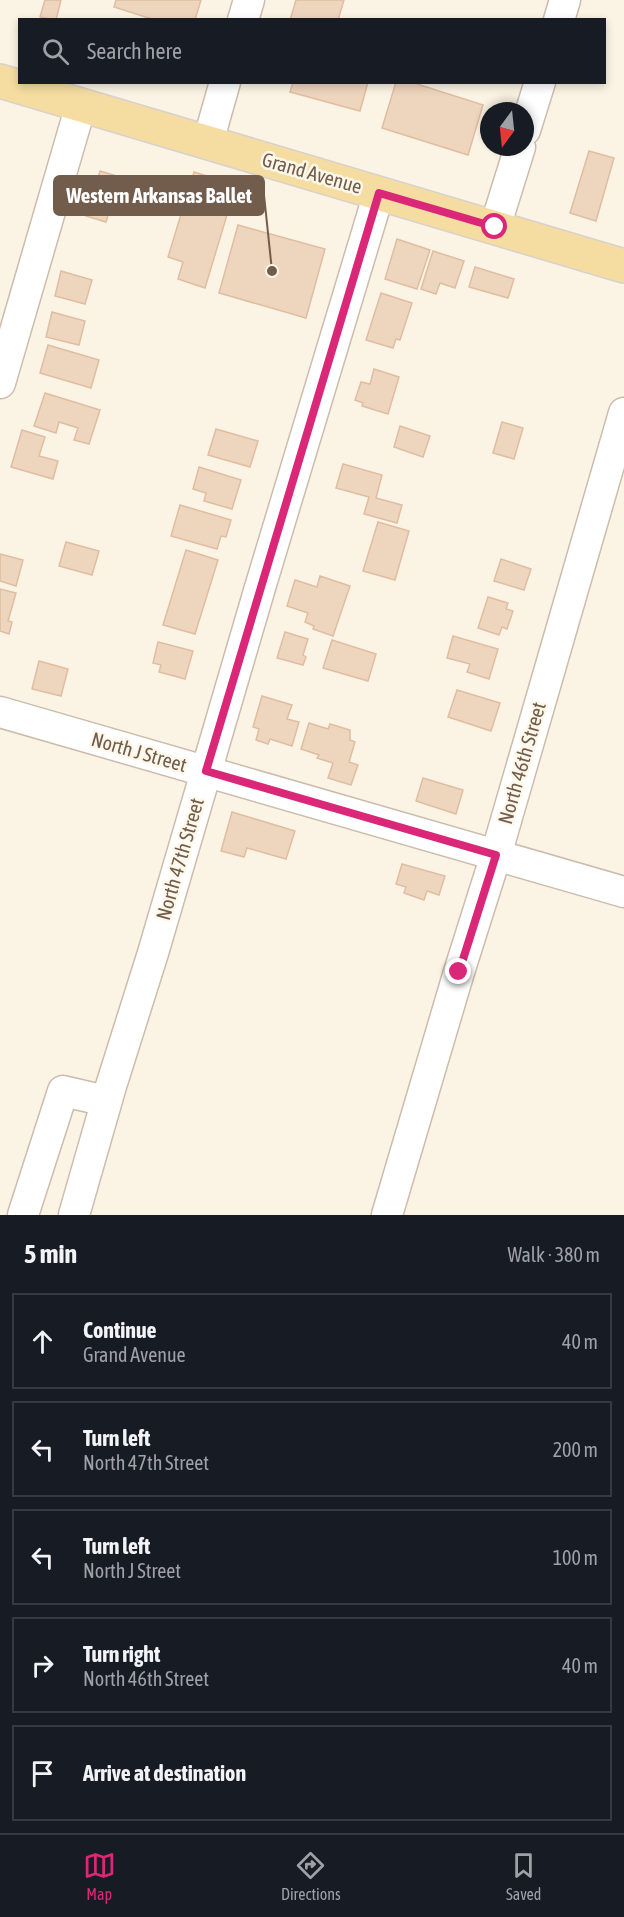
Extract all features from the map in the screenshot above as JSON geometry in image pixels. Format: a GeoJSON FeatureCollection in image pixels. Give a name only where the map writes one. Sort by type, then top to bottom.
{"type":"FeatureCollection","features":[{"type":"Feature","properties":{"kind":"main road","name":"Grand Avenue"},"geometry":{"type":"LineString","coordinates":[[0,81],[624,266]]}},
{"type":"Feature","properties":{"kind":"street"},"geometry":{"type":"LineString","coordinates":[[244,18],[249,0]]}},
{"type":"Feature","properties":{"kind":"street"},"geometry":{"type":"LineString","coordinates":[[560,18],[565,0]]}},
{"type":"Feature","properties":{"kind":"street"},"geometry":{"type":"LineString","coordinates":[[208,142],[224,84]]}},
{"type":"Feature","properties":{"kind":"street"},"geometry":{"type":"LineString","coordinates":[[534,102],[539,84]]}},
{"type":"Feature","properties":{"kind":"street"},"geometry":{"type":"LineString","coordinates":[[0,383],[81,105]]}},
{"type":"Feature","properties":{"kind":"street"},"geometry":{"type":"LineString","coordinates":[[495,227],[517,156]]}},
{"type":"Feature","properties":{"kind":"street","name":"North 47th Street"},"geometry":{"type":"LineString","coordinates":[[74,1215],[106,1101],[379,193]]}},
{"type":"Feature","properties":{"kind":"street","name":"North 46th Street"},"geometry":{"type":"LineString","coordinates":[[387,1215],[496,855],[624,413]]}},
{"type":"Feature","properties":{"kind":"street","name":"North J Street"},"geometry":{"type":"LineString","coordinates":[[0,712],[624,892]]}},
{"type":"Feature","properties":{"kind":"street"},"geometry":{"type":"LineString","coordinates":[[23,1215],[63,1091],[106,1101]]}},
{"type":"Feature","properties":{"kind":"building"},"geometry":{"type":"Polygon","coordinates":[[[45,0],[61,0],[56,18],[40,17],[45,0]]]}},
{"type":"Feature","properties":{"kind":"building"},"geometry":{"type":"Polygon","coordinates":[[[116,0],[201,0],[196,18],[149,18],[114,7],[116,0]]]}},
{"type":"Feature","properties":{"kind":"building"},"geometry":{"type":"Polygon","coordinates":[[[296,0],[344,0],[339,18],[291,18],[296,0]]]}},
{"type":"Feature","properties":{"kind":"building"},"geometry":{"type":"Polygon","coordinates":[[[292,84],[367,84],[360,111],[290,92],[292,84]]]}},
{"type":"Feature","properties":{"kind":"building"},"geometry":{"type":"Polygon","coordinates":[[[395,84],[417,84],[480,104],[480,115],[468,155],[382,128],[395,84]]]}},
{"type":"Feature","properties":{"kind":"building"},"geometry":{"type":"Polygon","coordinates":[[[589,151],[614,158],[596,221],[570,213],[589,151]]]}},
{"type":"Feature","properties":{"kind":"building"},"geometry":{"type":"Polygon","coordinates":[[[100,171],[120,177],[106,222],[86,216],[100,171]]]}},
{"type":"Feature","properties":{"kind":"building"},"geometry":{"type":"Polygon","coordinates":[[[194,172],[236,185],[205,288],[178,279],[183,262],[168,257],[194,172]]]}},
{"type":"Feature","properties":{"kind":"building"},"geometry":{"type":"Polygon","coordinates":[[[238,225],[325,249],[306,318],[219,293],[238,225]]]}},
{"type":"Feature","properties":{"kind":"building"},"geometry":{"type":"Polygon","coordinates":[[[397,239],[430,250],[417,289],[385,279],[397,239]]]}},
{"type":"Feature","properties":{"kind":"building"},"geometry":{"type":"Polygon","coordinates":[[[433,251],[464,261],[455,288],[440,283],[436,294],[421,289],[433,251]]]}},
{"type":"Feature","properties":{"kind":"building"},"geometry":{"type":"Polygon","coordinates":[[[475,267],[514,279],[508,298],[469,287],[475,267]]]}},
{"type":"Feature","properties":{"kind":"building"},"geometry":{"type":"Polygon","coordinates":[[[61,271],[92,280],[85,304],[55,296],[61,271]]]}},
{"type":"Feature","properties":{"kind":"building"},"geometry":{"type":"Polygon","coordinates":[[[381,293],[412,303],[400,340],[396,339],[393,348],[366,340],[381,293]]]}},
{"type":"Feature","properties":{"kind":"building"},"geometry":{"type":"Polygon","coordinates":[[[52,312],[85,321],[79,345],[46,337],[52,312]]]}},
{"type":"Feature","properties":{"kind":"building"},"geometry":{"type":"Polygon","coordinates":[[[48,345],[99,360],[91,388],[40,373],[48,345]]]}},
{"type":"Feature","properties":{"kind":"building"},"geometry":{"type":"Polygon","coordinates":[[[374,369],[399,377],[388,414],[362,406],[363,403],[355,400],[361,382],[370,384],[374,369]]]}},
{"type":"Feature","properties":{"kind":"building"},"geometry":{"type":"Polygon","coordinates":[[[45,393],[100,410],[89,444],[74,440],[78,428],[59,422],[56,433],[34,426],[45,393]]]}},
{"type":"Feature","properties":{"kind":"building"},"geometry":{"type":"Polygon","coordinates":[[[502,422],[523,428],[514,459],[493,453],[502,422]]]}},
{"type":"Feature","properties":{"kind":"building"},"geometry":{"type":"Polygon","coordinates":[[[400,426],[430,436],[423,457],[394,447],[400,426]]]}},
{"type":"Feature","properties":{"kind":"building"},"geometry":{"type":"Polygon","coordinates":[[[216,429],[258,441],[250,467],[208,455],[216,429]]]}},
{"type":"Feature","properties":{"kind":"building"},"geometry":{"type":"Polygon","coordinates":[[[22,430],[45,437],[39,456],[58,461],[53,479],[11,467],[22,430]]]}},
{"type":"Feature","properties":{"kind":"building"},"geometry":{"type":"Polygon","coordinates":[[[343,464],[382,475],[376,498],[402,505],[397,523],[364,514],[369,497],[336,488],[343,464]]]}},
{"type":"Feature","properties":{"kind":"building"},"geometry":{"type":"Polygon","coordinates":[[[199,467],[241,480],[232,509],[204,501],[206,493],[193,489],[199,467]]]}},
{"type":"Feature","properties":{"kind":"building"},"geometry":{"type":"Polygon","coordinates":[[[180,505],[231,520],[226,537],[221,536],[217,549],[171,536],[180,505]]]}},
{"type":"Feature","properties":{"kind":"building"},"geometry":{"type":"Polygon","coordinates":[[[378,522],[409,531],[395,580],[363,571],[378,522]]]}},
{"type":"Feature","properties":{"kind":"building"},"geometry":{"type":"Polygon","coordinates":[[[66,542],[99,551],[92,575],[59,566],[66,542]]]}},
{"type":"Feature","properties":{"kind":"building"},"geometry":{"type":"Polygon","coordinates":[[[186,550],[218,560],[195,634],[163,625],[186,550]]]}},
{"type":"Feature","properties":{"kind":"building"},"geometry":{"type":"Polygon","coordinates":[[[0,554],[23,560],[16,586],[0,581],[0,554]]]}},
{"type":"Feature","properties":{"kind":"building"},"geometry":{"type":"Polygon","coordinates":[[[501,559],[531,569],[524,590],[494,581],[501,559]]]}},
{"type":"Feature","properties":{"kind":"building"},"geometry":{"type":"Polygon","coordinates":[[[320,576],[350,586],[333,636],[313,629],[314,626],[305,622],[308,613],[287,606],[295,580],[317,587],[320,576]]]}},
{"type":"Feature","properties":{"kind":"building"},"geometry":{"type":"Polygon","coordinates":[[[0,589],[16,593],[8,621],[12,622],[9,634],[0,631],[0,589]]]}},
{"type":"Feature","properties":{"kind":"building"},"geometry":{"type":"Polygon","coordinates":[[[488,597],[508,603],[506,609],[513,611],[507,629],[502,627],[499,635],[478,628],[488,597]]]}},
{"type":"Feature","properties":{"kind":"building"},"geometry":{"type":"Polygon","coordinates":[[[285,632],[308,639],[303,655],[306,657],[303,665],[277,658],[285,632]]]}},
{"type":"Feature","properties":{"kind":"building"},"geometry":{"type":"Polygon","coordinates":[[[453,636],[498,649],[489,679],[467,672],[470,664],[447,658],[453,636]]]}},
{"type":"Feature","properties":{"kind":"building"},"geometry":{"type":"Polygon","coordinates":[[[332,640],[376,654],[368,681],[323,668],[332,640]]]}},
{"type":"Feature","properties":{"kind":"building"},"geometry":{"type":"Polygon","coordinates":[[[158,642],[193,651],[185,679],[159,672],[161,665],[153,663],[158,642]]]}},
{"type":"Feature","properties":{"kind":"building"},"geometry":{"type":"Polygon","coordinates":[[[39,661],[68,669],[61,696],[32,689],[39,661]]]}},
{"type":"Feature","properties":{"kind":"building"},"geometry":{"type":"Polygon","coordinates":[[[457,690],[500,703],[491,731],[448,717],[457,690]]]}},
{"type":"Feature","properties":{"kind":"building"},"geometry":{"type":"Polygon","coordinates":[[[262,696],[292,705],[287,719],[299,722],[292,746],[270,739],[268,744],[256,740],[259,729],[253,727],[262,696]]]}},
{"type":"Feature","properties":{"kind":"building"},"geometry":{"type":"Polygon","coordinates":[[[309,723],[328,729],[330,724],[350,730],[350,740],[355,742],[349,762],[358,765],[351,785],[328,778],[333,763],[317,758],[319,755],[301,749],[309,723]]]}},
{"type":"Feature","properties":{"kind":"building"},"geometry":{"type":"Polygon","coordinates":[[[423,778],[463,790],[456,814],[416,801],[423,778]]]}},
{"type":"Feature","properties":{"kind":"building"},"geometry":{"type":"Polygon","coordinates":[[[232,812],[295,831],[286,859],[247,848],[244,857],[221,851],[232,812]]]}},
{"type":"Feature","properties":{"kind":"building"},"geometry":{"type":"Polygon","coordinates":[[[402,864],[445,876],[439,895],[427,891],[424,900],[404,893],[406,887],[396,884],[402,864]]]}},
{"type":"Feature","properties":{"kind":"place","name":"Western Arkansas Ballet"},"geometry":{"type":"Point","coordinates":[272,271]}},
{"type":"Feature","properties":{"kind":"route"},"geometry":{"type":"LineString","coordinates":[[459,972],[496,855],[206,771],[379,193],[495,227]]}}]}
